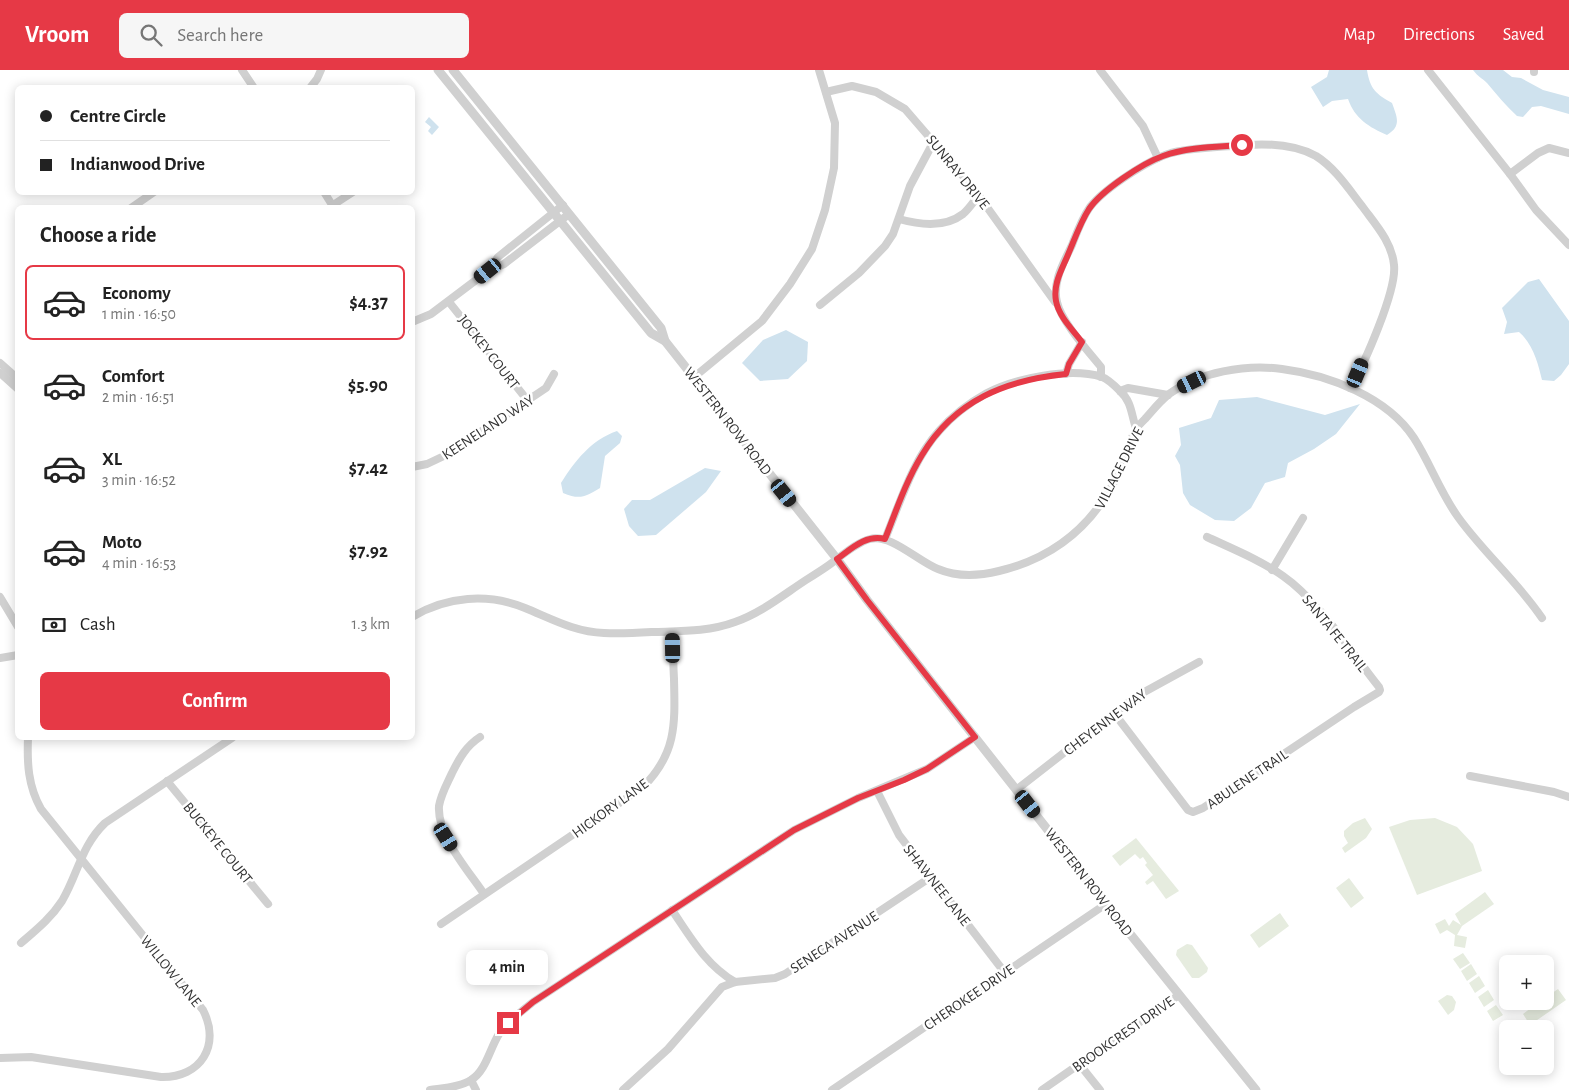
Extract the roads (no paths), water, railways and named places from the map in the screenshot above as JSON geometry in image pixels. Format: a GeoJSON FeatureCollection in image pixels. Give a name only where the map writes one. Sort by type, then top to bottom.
{"type":"FeatureCollection","features":[{"type":"Feature","properties":{"kind":"street"},"geometry":{"type":"LineString","coordinates":[[242,70],[252,85]]}},
{"type":"Feature","properties":{"kind":"street"},"geometry":{"type":"LineString","coordinates":[[312,85],[321,70]]}},
{"type":"Feature","properties":{"kind":"street","name":"WESTERN ROW ROAD"},"geometry":{"type":"LineString","coordinates":[[438,70],[651,333],[664,341],[1106,904],[1256,1090]]}},
{"type":"Feature","properties":{"kind":"street","name":"WESTERN ROW ROAD"},"geometry":{"type":"LineString","coordinates":[[453,70],[661,328],[664,341]]}},
{"type":"Feature","properties":{"kind":"street"},"geometry":{"type":"LineString","coordinates":[[693,378],[762,321],[790,284],[812,249],[825,210],[834,168],[835,122],[819,70]]}},
{"type":"Feature","properties":{"kind":"street"},"geometry":{"type":"LineString","coordinates":[[1100,70],[1143,126],[1158,158]]}},
{"type":"Feature","properties":{"kind":"street"},"geometry":{"type":"LineString","coordinates":[[1428,70],[1536,210],[1569,245]]}},
{"type":"Feature","properties":{"kind":"street","name":"SUNRAY DRIVE"},"geometry":{"type":"LineString","coordinates":[[826,92],[852,86],[876,92],[905,109],[934,141],[978,196],[1101,368],[1102,377]]}},
{"type":"Feature","properties":{"kind":"street"},"geometry":{"type":"LineString","coordinates":[[820,305],[859,274],[874,259],[893,234],[910,186],[934,141]]}},
{"type":"Feature","properties":{"kind":"street"},"geometry":{"type":"LineString","coordinates":[[1058,306],[1056,290],[1059,275],[1088,210],[1106,191],[1158,158],[1172,153],[1242,145],[1280,146],[1307,152],[1333,170],[1344,182],[1383,235],[1391,249],[1394,264],[1394,275],[1389,296],[1350,388]]}},
{"type":"Feature","properties":{"kind":"street"},"geometry":{"type":"LineString","coordinates":[[1510,174],[1538,153],[1549,148],[1569,153]]}},
{"type":"Feature","properties":{"kind":"street"},"geometry":{"type":"LineString","coordinates":[[136,205],[150,195]]}},
{"type":"Feature","properties":{"kind":"street"},"geometry":{"type":"LineString","coordinates":[[335,205],[349,195]]}},
{"type":"Feature","properties":{"kind":"street"},"geometry":{"type":"LineString","coordinates":[[899,219],[939,224],[952,220],[964,213],[978,196]]}},
{"type":"Feature","properties":{"kind":"street"},"geometry":{"type":"LineString","coordinates":[[557,217],[563,205]]}},
{"type":"Feature","properties":{"kind":"street"},"geometry":{"type":"LineString","coordinates":[[415,321],[431,314],[449,302],[488,271],[498,257],[557,217],[569,214]]}},
{"type":"Feature","properties":{"kind":"street","name":"JOCKEY COURT"},"geometry":{"type":"LineString","coordinates":[[449,302],[528,401]]}},
{"type":"Feature","properties":{"kind":"street"},"geometry":{"type":"LineString","coordinates":[[1066,374],[1069,364],[1082,342]]}},
{"type":"Feature","properties":{"kind":"street"},"geometry":{"type":"LineString","coordinates":[[0,363],[15,376]]}},
{"type":"Feature","properties":{"kind":"street","name":"VILLAGE DRIVE"},"geometry":{"type":"LineString","coordinates":[[885,539],[923,562],[938,569],[958,574],[985,574],[1001,571],[1037,558],[1070,539],[1096,512],[1116,480],[1136,428],[1168,395],[1192,382],[1211,375],[1260,368],[1293,371],[1350,388],[1380,405],[1405,426],[1421,449],[1437,483],[1457,516],[1529,598],[1542,618]]}},
{"type":"Feature","properties":{"kind":"street"},"geometry":{"type":"LineString","coordinates":[[0,373],[15,386]]}},
{"type":"Feature","properties":{"kind":"street","name":"KEENELAND WAY"},"geometry":{"type":"LineString","coordinates":[[415,466],[427,464],[446,455],[528,401],[546,388],[554,374]]}},
{"type":"Feature","properties":{"kind":"street"},"geometry":{"type":"LineString","coordinates":[[415,616],[434,606],[460,599],[477,598],[510,602],[565,626],[581,630],[613,634],[706,630],[738,621],[757,612],[858,544],[868,539],[885,539],[921,457],[940,430],[955,415],[996,389],[1033,378],[1066,374],[1102,377],[1120,390],[1130,403],[1136,428]]}},
{"type":"Feature","properties":{"kind":"street"},"geometry":{"type":"LineString","coordinates":[[1120,390],[1128,388],[1168,395]]}},
{"type":"Feature","properties":{"kind":"street"},"geometry":{"type":"LineString","coordinates":[[1272,570],[1303,518]]}},
{"type":"Feature","properties":{"kind":"street","name":"SANTA FE TRAIL"},"geometry":{"type":"LineString","coordinates":[[1207,537],[1283,576],[1308,597],[1380,690]]}},
{"type":"Feature","properties":{"kind":"street"},"geometry":{"type":"LineString","coordinates":[[0,597],[15,622]]}},
{"type":"Feature","properties":{"kind":"street","name":"HICKORY LANE"},"geometry":{"type":"LineString","coordinates":[[441,924],[644,787],[658,770],[671,745],[675,724],[672,632]]}},
{"type":"Feature","properties":{"kind":"street"},"geometry":{"type":"LineString","coordinates":[[0,658],[15,656]]}},
{"type":"Feature","properties":{"kind":"street","name":"CHEYENNE WAY"},"geometry":{"type":"LineString","coordinates":[[1016,790],[1146,690],[1199,662]]}},
{"type":"Feature","properties":{"kind":"street","name":"ABULENE TRAIL"},"geometry":{"type":"LineString","coordinates":[[1114,713],[1188,810],[1193,812],[1203,808],[1380,690]]}},
{"type":"Feature","properties":{"kind":"street"},"geometry":{"type":"LineString","coordinates":[[480,737],[471,743],[464,752],[443,790],[439,806],[446,837],[484,894]]}},
{"type":"Feature","properties":{"kind":"street"},"geometry":{"type":"LineString","coordinates":[[430,1090],[465,1084],[471,1080],[480,1071],[497,1036],[508,1023],[533,1002],[794,830],[858,798],[927,769],[975,737]]}},
{"type":"Feature","properties":{"kind":"street","name":"WILLOW LANE"},"geometry":{"type":"LineString","coordinates":[[0,1058],[31,1057],[172,1078],[187,1073],[196,1067],[202,1060],[210,1040],[210,1029],[203,1010],[54,827],[36,799],[28,772],[28,740]]}},
{"type":"Feature","properties":{"kind":"street"},"geometry":{"type":"LineString","coordinates":[[21,943],[54,913],[63,900],[90,840],[105,823],[229,740]]}},
{"type":"Feature","properties":{"kind":"street"},"geometry":{"type":"LineString","coordinates":[[1470,776],[1554,792],[1569,797]]}},
{"type":"Feature","properties":{"kind":"street","name":"BUCKEYE COURT"},"geometry":{"type":"LineString","coordinates":[[167,781],[268,904]]}},
{"type":"Feature","properties":{"kind":"street","name":"SHAWNEE LANE"},"geometry":{"type":"LineString","coordinates":[[877,791],[899,835],[1005,973]]}},
{"type":"Feature","properties":{"kind":"street","name":"SENECA AVENUE"},"geometry":{"type":"LineString","coordinates":[[623,1090],[668,1049],[722,987],[735,982],[775,978],[785,974],[931,877]]}},
{"type":"Feature","properties":{"kind":"street","name":"CHEROKEE DRIVE"},"geometry":{"type":"LineString","coordinates":[[832,1090],[1106,904]]}},
{"type":"Feature","properties":{"kind":"street"},"geometry":{"type":"LineString","coordinates":[[672,910],[706,959],[722,974],[735,982]]}},
{"type":"Feature","properties":{"kind":"street","name":"BROOKCREST DRIVE"},"geometry":{"type":"LineString","coordinates":[[1042,1090],[1178,995]]}},
{"type":"Feature","properties":{"kind":"street"},"geometry":{"type":"LineString","coordinates":[[1080,1064],[1100,1090]]}},
{"type":"Feature","properties":{"kind":"street"},"geometry":{"type":"LineString","coordinates":[[471,1080],[476,1090]]}},
{"type":"Feature","properties":{"kind":"water"},"geometry":{"type":"Polygon","coordinates":[[[1329,70],[1367,70],[1370,82],[1375,90],[1392,103],[1397,121],[1392,132],[1387,135],[1363,122],[1348,99],[1332,101],[1323,107],[1311,87],[1327,77],[1329,70]]]}},
{"type":"Feature","properties":{"kind":"water"},"geometry":{"type":"Polygon","coordinates":[[[1473,70],[1503,70],[1512,77],[1521,78],[1543,90],[1569,97],[1569,114],[1541,106],[1532,107],[1523,117],[1517,116],[1473,70]]]}},
{"type":"Feature","properties":{"kind":"water"},"geometry":{"type":"Polygon","coordinates":[[[429,117],[439,127],[432,135],[428,131],[431,127],[425,122],[429,117]]]}},
{"type":"Feature","properties":{"kind":"water"},"geometry":{"type":"Polygon","coordinates":[[[1539,279],[1569,321],[1569,364],[1554,381],[1542,380],[1531,348],[1519,332],[1504,334],[1507,322],[1502,308],[1528,282],[1539,279]]]}},
{"type":"Feature","properties":{"kind":"water"},"geometry":{"type":"Polygon","coordinates":[[[786,330],[808,342],[807,361],[788,379],[760,381],[742,363],[763,340],[786,330]]]}},
{"type":"Feature","properties":{"kind":"water"},"geometry":{"type":"Polygon","coordinates":[[[1257,397],[1325,415],[1360,404],[1336,434],[1288,463],[1285,477],[1265,483],[1251,508],[1234,521],[1215,520],[1190,505],[1183,493],[1180,465],[1175,456],[1181,445],[1179,428],[1211,418],[1219,400],[1257,397]]]}},
{"type":"Feature","properties":{"kind":"water"},"geometry":{"type":"Polygon","coordinates":[[[617,431],[622,436],[620,443],[605,456],[600,488],[582,497],[563,493],[561,483],[584,452],[599,440],[617,431]]]}},
{"type":"Feature","properties":{"kind":"water"},"geometry":{"type":"Polygon","coordinates":[[[705,468],[721,471],[706,492],[656,535],[638,536],[629,526],[624,509],[632,500],[650,500],[705,468]]]}}]}
